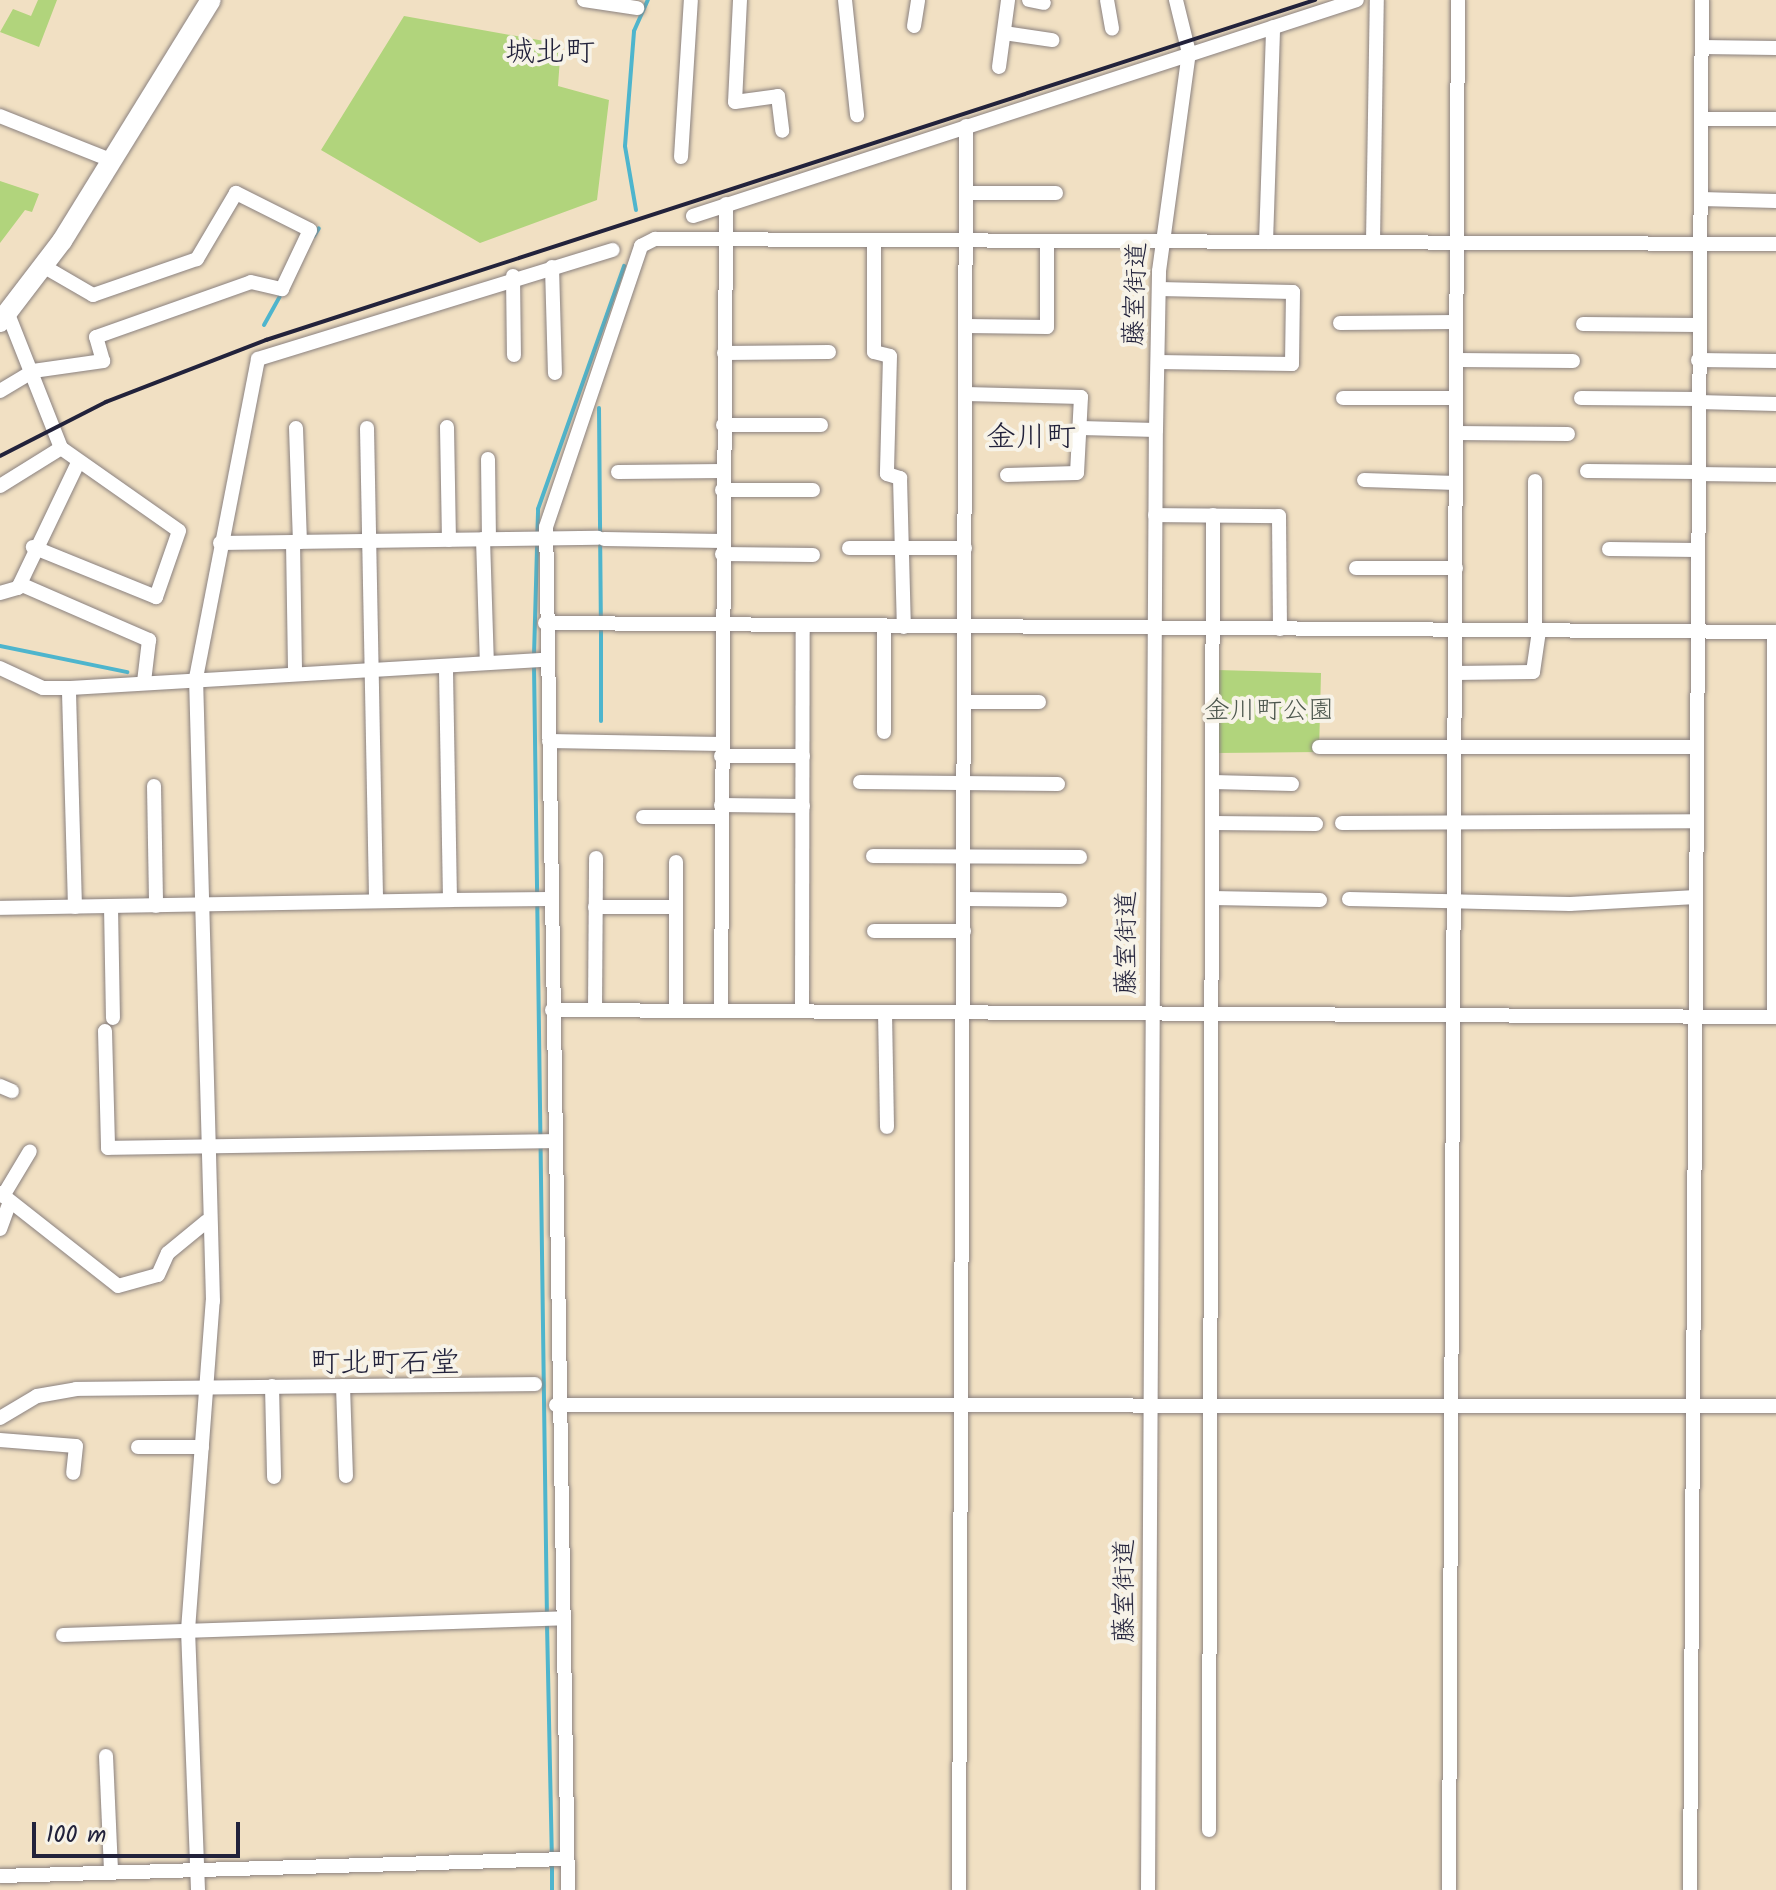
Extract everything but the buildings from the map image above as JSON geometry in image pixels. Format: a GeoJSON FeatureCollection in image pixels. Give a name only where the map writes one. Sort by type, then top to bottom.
{"type":"FeatureCollection","features":[{"type":"Feature","properties":{"kind":"street"},"geometry":{"type":"LineString","coordinates":[[33,547],[156,597],[179,531],[77,465],[61,448],[33,371],[2,319],[43,266],[113,161],[211,0]]}},
{"type":"Feature","properties":{"kind":"street"},"geometry":{"type":"LineString","coordinates":[[584,0],[637,8]]}},
{"type":"Feature","properties":{"kind":"street"},"geometry":{"type":"LineString","coordinates":[[681,157],[691,0]]}},
{"type":"Feature","properties":{"kind":"street"},"geometry":{"type":"LineString","coordinates":[[740,0],[735,102],[778,96],[782,131]]}},
{"type":"Feature","properties":{"kind":"street"},"geometry":{"type":"LineString","coordinates":[[845,0],[857,115]]}},
{"type":"Feature","properties":{"kind":"street"},"geometry":{"type":"LineString","coordinates":[[914,26],[918,0]]}},
{"type":"Feature","properties":{"kind":"street"},"geometry":{"type":"LineString","coordinates":[[999,67],[1008,0]]}},
{"type":"Feature","properties":{"kind":"street"},"geometry":{"type":"LineString","coordinates":[[1107,0],[1112,29]]}},
{"type":"Feature","properties":{"kind":"street","name":"藤室街道"},"geometry":{"type":"LineString","coordinates":[[1148,1890],[1155,515],[1159,289],[1162,243],[1189,53],[1176,0]]}},
{"type":"Feature","properties":{"kind":"street"},"geometry":{"type":"LineString","coordinates":[[693,216],[1357,0]]}},
{"type":"Feature","properties":{"kind":"street"},"geometry":{"type":"LineString","coordinates":[[1373,242],[1377,0]]}},
{"type":"Feature","properties":{"kind":"street"},"geometry":{"type":"LineString","coordinates":[[1449,1890],[1458,0]]}},
{"type":"Feature","properties":{"kind":"street"},"geometry":{"type":"LineString","coordinates":[[1690,1890],[1702,0]]}},
{"type":"Feature","properties":{"kind":"street"},"geometry":{"type":"LineString","coordinates":[[1266,242],[1273,27]]}},
{"type":"Feature","properties":{"kind":"street"},"geometry":{"type":"LineString","coordinates":[[1004,33],[1052,40]]}},
{"type":"Feature","properties":{"kind":"street"},"geometry":{"type":"LineString","coordinates":[[1702,47],[1776,48]]}},
{"type":"Feature","properties":{"kind":"street"},"geometry":{"type":"LineString","coordinates":[[0,116],[113,161]]}},
{"type":"Feature","properties":{"kind":"street"},"geometry":{"type":"LineString","coordinates":[[1703,119],[1776,119]]}},
{"type":"Feature","properties":{"kind":"street"},"geometry":{"type":"LineString","coordinates":[[959,1890],[966,126]]}},
{"type":"Feature","properties":{"kind":"street"},"geometry":{"type":"LineString","coordinates":[[0,391],[33,371],[103,361],[96,337],[251,282],[282,289],[310,230],[236,193],[197,259],[93,295],[43,266]]}},
{"type":"Feature","properties":{"kind":"street"},"geometry":{"type":"LineString","coordinates":[[966,193],[1056,193]]}},
{"type":"Feature","properties":{"kind":"street"},"geometry":{"type":"LineString","coordinates":[[1701,199],[1776,201]]}},
{"type":"Feature","properties":{"kind":"street"},"geometry":{"type":"LineString","coordinates":[[721,1010],[726,204]]}},
{"type":"Feature","properties":{"kind":"street"},"geometry":{"type":"LineString","coordinates":[[568,1890],[558,1619],[549,1141],[552,1010],[541,899],[549,741],[542,660],[545,623],[539,538],[641,246],[655,239],[1776,244]]}},
{"type":"Feature","properties":{"kind":"street"},"geometry":{"type":"LineString","coordinates":[[874,241],[874,352],[890,356],[887,474],[900,478],[904,627]]}},
{"type":"Feature","properties":{"kind":"street"},"geometry":{"type":"LineString","coordinates":[[966,326],[1047,327],[1047,242]]}},
{"type":"Feature","properties":{"kind":"street"},"geometry":{"type":"LineString","coordinates":[[198,1890],[188,1630],[213,1301],[203,1147],[196,678],[258,359],[513,276],[613,250]]}},
{"type":"Feature","properties":{"kind":"street"},"geometry":{"type":"LineString","coordinates":[[552,267],[555,373]]}},
{"type":"Feature","properties":{"kind":"street"},"geometry":{"type":"LineString","coordinates":[[513,276],[514,355]]}},
{"type":"Feature","properties":{"kind":"street"},"geometry":{"type":"LineString","coordinates":[[1158,362],[1292,364],[1293,292],[1159,289]]}},
{"type":"Feature","properties":{"kind":"street"},"geometry":{"type":"LineString","coordinates":[[1340,323],[1456,322]]}},
{"type":"Feature","properties":{"kind":"street"},"geometry":{"type":"LineString","coordinates":[[1583,324],[1698,325]]}},
{"type":"Feature","properties":{"kind":"street"},"geometry":{"type":"LineString","coordinates":[[724,353],[829,352]]}},
{"type":"Feature","properties":{"kind":"street"},"geometry":{"type":"LineString","coordinates":[[1457,360],[1573,361]]}},
{"type":"Feature","properties":{"kind":"street"},"geometry":{"type":"LineString","coordinates":[[1698,360],[1776,361]]}},
{"type":"Feature","properties":{"kind":"street"},"geometry":{"type":"LineString","coordinates":[[966,394],[1076,393],[1081,428],[1077,473],[1007,475]]}},
{"type":"Feature","properties":{"kind":"street"},"geometry":{"type":"LineString","coordinates":[[1343,398],[1456,398]]}},
{"type":"Feature","properties":{"kind":"street"},"geometry":{"type":"LineString","coordinates":[[1581,398],[1776,404]]}},
{"type":"Feature","properties":{"kind":"street"},"geometry":{"type":"LineString","coordinates":[[723,425],[821,425]]}},
{"type":"Feature","properties":{"kind":"street"},"geometry":{"type":"LineString","coordinates":[[447,427],[449,540]]}},
{"type":"Feature","properties":{"kind":"street"},"geometry":{"type":"LineString","coordinates":[[295,673],[296,428]]}},
{"type":"Feature","properties":{"kind":"street"},"geometry":{"type":"LineString","coordinates":[[367,428],[376,901]]}},
{"type":"Feature","properties":{"kind":"street"},"geometry":{"type":"LineString","coordinates":[[1081,428],[1156,430]]}},
{"type":"Feature","properties":{"kind":"street"},"geometry":{"type":"LineString","coordinates":[[1456,433],[1568,434]]}},
{"type":"Feature","properties":{"kind":"street"},"geometry":{"type":"LineString","coordinates":[[0,486],[61,448]]}},
{"type":"Feature","properties":{"kind":"street"},"geometry":{"type":"LineString","coordinates":[[487,663],[488,459]]}},
{"type":"Feature","properties":{"kind":"street"},"geometry":{"type":"LineString","coordinates":[[0,593],[20,584],[33,547],[77,465]]}},
{"type":"Feature","properties":{"kind":"street"},"geometry":{"type":"LineString","coordinates":[[618,472],[723,471]]}},
{"type":"Feature","properties":{"kind":"street"},"geometry":{"type":"LineString","coordinates":[[1587,471],[1776,475]]}},
{"type":"Feature","properties":{"kind":"street"},"geometry":{"type":"LineString","coordinates":[[1364,480],[1456,483]]}},
{"type":"Feature","properties":{"kind":"street"},"geometry":{"type":"LineString","coordinates":[[1455,673],[1533,672],[1537,630],[1535,481]]}},
{"type":"Feature","properties":{"kind":"street"},"geometry":{"type":"LineString","coordinates":[[722,490],[813,490]]}},
{"type":"Feature","properties":{"kind":"street"},"geometry":{"type":"LineString","coordinates":[[1155,515],[1279,516],[1280,629]]}},
{"type":"Feature","properties":{"kind":"street"},"geometry":{"type":"LineString","coordinates":[[1209,1830],[1213,515]]}},
{"type":"Feature","properties":{"kind":"street"},"geometry":{"type":"LineString","coordinates":[[220,543],[601,539],[813,555]]}},
{"type":"Feature","properties":{"kind":"street"},"geometry":{"type":"LineString","coordinates":[[849,548],[965,548]]}},
{"type":"Feature","properties":{"kind":"street"},"geometry":{"type":"LineString","coordinates":[[1609,549],[1697,550]]}},
{"type":"Feature","properties":{"kind":"street"},"geometry":{"type":"LineString","coordinates":[[1356,568],[1456,568]]}},
{"type":"Feature","properties":{"kind":"street"},"geometry":{"type":"LineString","coordinates":[[20,584],[149,640],[144,682]]}},
{"type":"Feature","properties":{"kind":"street"},"geometry":{"type":"LineString","coordinates":[[545,623],[1775,632],[1775,1017],[552,1010]]}},
{"type":"Feature","properties":{"kind":"street"},"geometry":{"type":"LineString","coordinates":[[802,1011],[803,626]]}},
{"type":"Feature","properties":{"kind":"street"},"geometry":{"type":"LineString","coordinates":[[884,627],[884,732]]}},
{"type":"Feature","properties":{"kind":"street"},"geometry":{"type":"LineString","coordinates":[[0,668],[43,688],[69,688],[196,678],[542,660]]}},
{"type":"Feature","properties":{"kind":"street"},"geometry":{"type":"LineString","coordinates":[[446,667],[450,900]]}},
{"type":"Feature","properties":{"kind":"street"},"geometry":{"type":"LineString","coordinates":[[69,688],[75,907]]}},
{"type":"Feature","properties":{"kind":"street"},"geometry":{"type":"LineString","coordinates":[[965,702],[1039,702]]}},
{"type":"Feature","properties":{"kind":"street"},"geometry":{"type":"LineString","coordinates":[[549,741],[803,756]]}},
{"type":"Feature","properties":{"kind":"street"},"geometry":{"type":"LineString","coordinates":[[1319,747],[1696,747]]}},
{"type":"Feature","properties":{"kind":"street"},"geometry":{"type":"LineString","coordinates":[[860,782],[1058,784]]}},
{"type":"Feature","properties":{"kind":"street"},"geometry":{"type":"LineString","coordinates":[[1213,782],[1292,784]]}},
{"type":"Feature","properties":{"kind":"street"},"geometry":{"type":"LineString","coordinates":[[154,786],[156,906]]}},
{"type":"Feature","properties":{"kind":"street"},"geometry":{"type":"LineString","coordinates":[[643,817],[803,806]]}},
{"type":"Feature","properties":{"kind":"street"},"geometry":{"type":"LineString","coordinates":[[1342,823],[1696,821]]}},
{"type":"Feature","properties":{"kind":"street"},"geometry":{"type":"LineString","coordinates":[[1213,823],[1316,824]]}},
{"type":"Feature","properties":{"kind":"street"},"geometry":{"type":"LineString","coordinates":[[873,856],[1080,857]]}},
{"type":"Feature","properties":{"kind":"street"},"geometry":{"type":"LineString","coordinates":[[595,1010],[596,858]]}},
{"type":"Feature","properties":{"kind":"street"},"geometry":{"type":"LineString","coordinates":[[676,862],[676,1010]]}},
{"type":"Feature","properties":{"kind":"street"},"geometry":{"type":"LineString","coordinates":[[1349,899],[1454,901],[1696,897]]}},
{"type":"Feature","properties":{"kind":"street"},"geometry":{"type":"LineString","coordinates":[[1212,898],[1320,900]]}},
{"type":"Feature","properties":{"kind":"street"},"geometry":{"type":"LineString","coordinates":[[0,908],[541,899]]}},
{"type":"Feature","properties":{"kind":"street"},"geometry":{"type":"LineString","coordinates":[[964,899],[1060,900]]}},
{"type":"Feature","properties":{"kind":"street"},"geometry":{"type":"LineString","coordinates":[[111,906],[108,1148],[549,1141]]}},
{"type":"Feature","properties":{"kind":"street"},"geometry":{"type":"LineString","coordinates":[[595,907],[676,907]]}},
{"type":"Feature","properties":{"kind":"street"},"geometry":{"type":"LineString","coordinates":[[874,931],[964,931]]}},
{"type":"Feature","properties":{"kind":"street"},"geometry":{"type":"LineString","coordinates":[[885,1012],[887,1127]]}},
{"type":"Feature","properties":{"kind":"street"},"geometry":{"type":"LineString","coordinates":[[0,1229],[4,1197],[30,1151]]}},
{"type":"Feature","properties":{"kind":"street"},"geometry":{"type":"LineString","coordinates":[[4,1197],[118,1286],[158,1275],[168,1253],[207,1221]]}},
{"type":"Feature","properties":{"kind":"street"},"geometry":{"type":"LineString","coordinates":[[0,1418],[54,1391],[206,1386],[535,1384]]}},
{"type":"Feature","properties":{"kind":"street"},"geometry":{"type":"LineString","coordinates":[[272,1386],[274,1477]]}},
{"type":"Feature","properties":{"kind":"street"},"geometry":{"type":"LineString","coordinates":[[343,1386],[346,1476]]}},
{"type":"Feature","properties":{"kind":"street"},"geometry":{"type":"LineString","coordinates":[[556,1405],[961,1400],[1776,1406]]}},
{"type":"Feature","properties":{"kind":"street"},"geometry":{"type":"LineString","coordinates":[[0,1440],[76,1446],[73,1473]]}},
{"type":"Feature","properties":{"kind":"street"},"geometry":{"type":"LineString","coordinates":[[138,1447],[202,1447]]}},
{"type":"Feature","properties":{"kind":"street"},"geometry":{"type":"LineString","coordinates":[[63,1635],[558,1619]]}},
{"type":"Feature","properties":{"kind":"street"},"geometry":{"type":"LineString","coordinates":[[106,1756],[111,1871]]}},
{"type":"Feature","properties":{"kind":"street"},"geometry":{"type":"LineString","coordinates":[[0,1876],[566,1859]]}},
{"type":"Feature","properties":{"kind":"green space"},"geometry":{"type":"Polygon","coordinates":[[[38,0],[57,0],[39,47],[0,32],[13,9],[31,16],[38,0]]]}},
{"type":"Feature","properties":{"kind":"green space"},"geometry":{"type":"Polygon","coordinates":[[[404,16],[561,44],[558,86],[609,100],[597,200],[480,243],[321,150],[404,16]]]}},
{"type":"Feature","properties":{"kind":"green space"},"geometry":{"type":"Polygon","coordinates":[[[0,181],[39,194],[32,212],[25,210],[0,243],[0,181]]]}},
{"type":"Feature","properties":{"kind":"green space","name":"金川町公園"},"geometry":{"type":"Polygon","coordinates":[[[1217,670],[1321,673],[1319,752],[1217,753],[1217,670]]]}},
{"type":"Feature","properties":{"kind":"waterway"},"geometry":{"type":"LineString","coordinates":[[636,210],[625,146],[634,31],[648,0]]}},
{"type":"Feature","properties":{"kind":"waterway"},"geometry":{"type":"LineString","coordinates":[[314,236],[319,228]]}},
{"type":"Feature","properties":{"kind":"waterway"},"geometry":{"type":"LineString","coordinates":[[534,656],[538,509],[624,266]]}},
{"type":"Feature","properties":{"kind":"waterway"},"geometry":{"type":"LineString","coordinates":[[264,325],[282,293]]}},
{"type":"Feature","properties":{"kind":"waterway"},"geometry":{"type":"LineString","coordinates":[[599,408],[601,619]]}},
{"type":"Feature","properties":{"kind":"waterway"},"geometry":{"type":"LineString","coordinates":[[601,628],[601,721]]}},
{"type":"Feature","properties":{"kind":"waterway"},"geometry":{"type":"LineString","coordinates":[[0,646],[127,672]]}},
{"type":"Feature","properties":{"kind":"waterway"},"geometry":{"type":"LineString","coordinates":[[534,665],[547,1616]]}},
{"type":"Feature","properties":{"kind":"waterway"},"geometry":{"type":"LineString","coordinates":[[547,1624],[552,1856]]}},
{"type":"Feature","properties":{"kind":"waterway"},"geometry":{"type":"LineString","coordinates":[[552,1864],[552,1890]]}},
{"type":"Feature","properties":{"kind":"railway"},"geometry":{"type":"LineString","coordinates":[[0,456],[106,402],[266,340],[1315,0]]}},
{"type":"Feature","properties":{"kind":"district","name":"城北町"},"geometry":{"type":"Point","coordinates":[550,53]}},
{"type":"Feature","properties":{"kind":"district","name":"金川町"},"geometry":{"type":"Point","coordinates":[1031,438]}},
{"type":"Feature","properties":{"kind":"district","name":"町北町石堂"},"geometry":{"type":"Point","coordinates":[385,1364]}}]}
